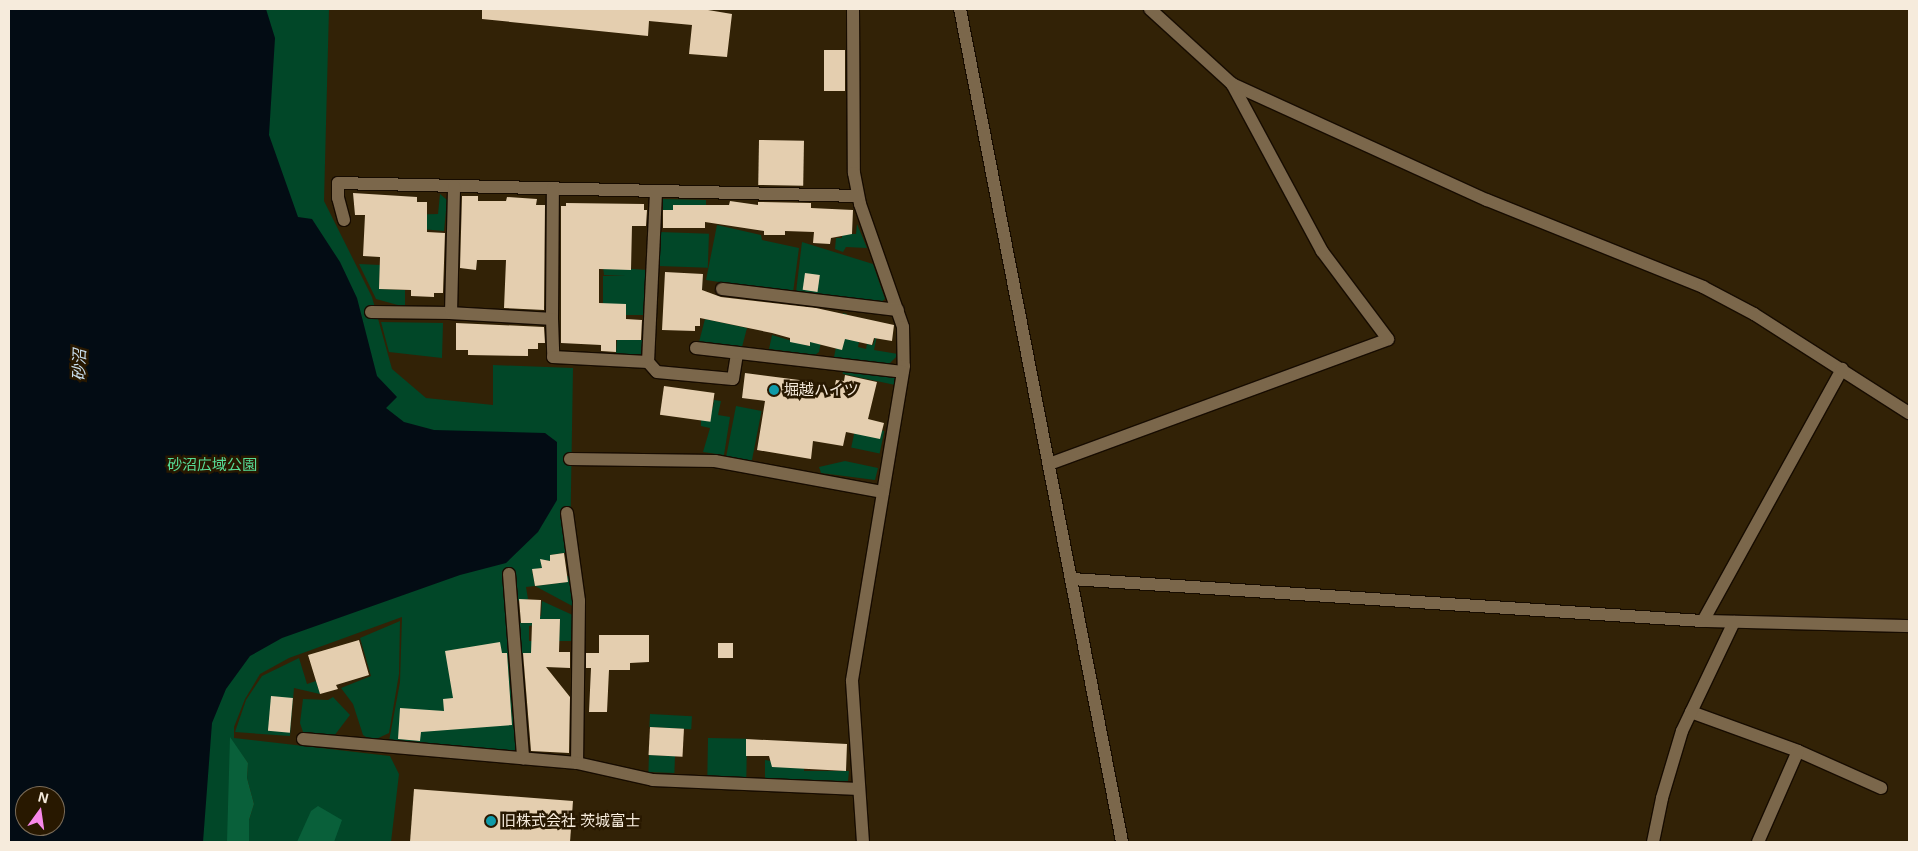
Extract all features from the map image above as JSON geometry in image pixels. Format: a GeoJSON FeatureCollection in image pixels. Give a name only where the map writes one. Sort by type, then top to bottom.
{"type":"FeatureCollection","features":[{"type":"Feature","properties":{"kind":"street"},"geometry":{"type":"LineString","coordinates":[[854,9],[854,173],[858,196],[903,327],[903,372],[852,681],[863,842]]}},
{"type":"Feature","properties":{"kind":"street"},"geometry":{"type":"LineString","coordinates":[[960,9],[1122,842]]}},
{"type":"Feature","properties":{"kind":"street"},"geometry":{"type":"LineString","coordinates":[[1150,9],[1232,84],[1487,200],[1703,287],[1754,314],[1909,412]]}},
{"type":"Feature","properties":{"kind":"street"},"geometry":{"type":"LineString","coordinates":[[1049,464],[1388,339],[1322,251],[1232,84]]}},
{"type":"Feature","properties":{"kind":"street"},"geometry":{"type":"LineString","coordinates":[[344,220],[333,183],[858,196]]}},
{"type":"Feature","properties":{"kind":"street"},"geometry":{"type":"LineString","coordinates":[[451,313],[454,186]]}},
{"type":"Feature","properties":{"kind":"street"},"geometry":{"type":"LineString","coordinates":[[553,188],[553,357],[648,362],[658,372],[733,380],[737,353]]}},
{"type":"Feature","properties":{"kind":"street"},"geometry":{"type":"LineString","coordinates":[[648,362],[656,191]]}},
{"type":"Feature","properties":{"kind":"street"},"geometry":{"type":"LineString","coordinates":[[722,289],[898,310]]}},
{"type":"Feature","properties":{"kind":"street"},"geometry":{"type":"LineString","coordinates":[[371,312],[451,313],[552,319]]}},
{"type":"Feature","properties":{"kind":"street"},"geometry":{"type":"LineString","coordinates":[[696,348],[903,372]]}},
{"type":"Feature","properties":{"kind":"street"},"geometry":{"type":"LineString","coordinates":[[1703,621],[1842,369]]}},
{"type":"Feature","properties":{"kind":"street"},"geometry":{"type":"LineString","coordinates":[[570,459],[715,462],[883,492]]}},
{"type":"Feature","properties":{"kind":"street"},"geometry":{"type":"LineString","coordinates":[[567,513],[579,601],[577,763]]}},
{"type":"Feature","properties":{"kind":"street"},"geometry":{"type":"LineString","coordinates":[[508,574],[522,758]]}},
{"type":"Feature","properties":{"kind":"street"},"geometry":{"type":"LineString","coordinates":[[1072,579],[1703,621],[1909,626]]}},
{"type":"Feature","properties":{"kind":"street"},"geometry":{"type":"LineString","coordinates":[[1654,842],[1670,771],[1691,712],[1734,622]]}},
{"type":"Feature","properties":{"kind":"street"},"geometry":{"type":"LineString","coordinates":[[1691,712],[1798,751],[1881,788]]}},
{"type":"Feature","properties":{"kind":"street"},"geometry":{"type":"LineString","coordinates":[[303,740],[577,763],[653,780],[859,789]]}},
{"type":"Feature","properties":{"kind":"street"},"geometry":{"type":"LineString","coordinates":[[1758,842],[1798,751]]}},
{"type":"Feature","properties":{"kind":"green space","name":"砂沼"},"geometry":{"type":"Polygon","coordinates":[[[9,9],[329,9],[324,201],[372,297],[392,369],[426,398],[493,405],[493,365],[573,368],[570,552],[550,555],[550,561],[541,560],[542,568],[532,570],[535,586],[526,587],[528,599],[516,601],[520,753],[389,741],[400,682],[402,617],[289,658],[260,674],[245,699],[234,727],[234,738],[390,756],[399,774],[391,842],[249,842],[249,820],[254,804],[247,778],[248,763],[234,744],[230,842],[9,842],[9,9]]]}},
{"type":"Feature","properties":{"kind":"green space"},"geometry":{"type":"Polygon","coordinates":[[[440,194],[447,200],[444,231],[399,227],[399,215],[438,214],[440,194]]]}},
{"type":"Feature","properties":{"kind":"green space"},"geometry":{"type":"Polygon","coordinates":[[[663,199],[706,200],[706,205],[673,205],[673,210],[663,210],[663,199]]]}},
{"type":"Feature","properties":{"kind":"green space"},"geometry":{"type":"Polygon","coordinates":[[[857,224],[867,248],[846,247],[843,252],[835,249],[836,238],[842,238],[842,234],[856,234],[857,224]]]}},
{"type":"Feature","properties":{"kind":"green space"},"geometry":{"type":"Polygon","coordinates":[[[717,225],[761,235],[762,240],[799,248],[793,293],[706,280],[717,225]]]}},
{"type":"Feature","properties":{"kind":"green space"},"geometry":{"type":"Polygon","coordinates":[[[660,232],[709,234],[708,268],[659,266],[660,232]]]}},
{"type":"Feature","properties":{"kind":"green space"},"geometry":{"type":"Polygon","coordinates":[[[802,242],[873,264],[885,299],[881,302],[796,292],[802,242]]]}},
{"type":"Feature","properties":{"kind":"green space"},"geometry":{"type":"Polygon","coordinates":[[[359,264],[380,265],[379,289],[405,290],[405,307],[376,299],[359,264]]]}},
{"type":"Feature","properties":{"kind":"green space"},"geometry":{"type":"Polygon","coordinates":[[[603,267],[648,270],[647,315],[603,315],[603,276],[626,276],[604,275],[603,267]]]}},
{"type":"Feature","properties":{"kind":"green space"},"geometry":{"type":"Polygon","coordinates":[[[843,313],[847,314],[843,338],[859,342],[858,347],[866,349],[867,344],[873,345],[880,321],[874,350],[898,354],[897,356],[889,364],[834,357],[843,313]]]}},
{"type":"Feature","properties":{"kind":"green space"},"geometry":{"type":"Polygon","coordinates":[[[705,319],[747,328],[742,347],[699,342],[705,319]]]}},
{"type":"Feature","properties":{"kind":"green space"},"geometry":{"type":"Polygon","coordinates":[[[381,322],[443,323],[442,358],[389,352],[381,322]]]}},
{"type":"Feature","properties":{"kind":"green space"},"geometry":{"type":"Polygon","coordinates":[[[772,335],[809,346],[811,340],[821,342],[819,352],[815,355],[769,349],[772,335]]]}},
{"type":"Feature","properties":{"kind":"green space"},"geometry":{"type":"Polygon","coordinates":[[[617,340],[645,340],[645,353],[641,356],[616,355],[617,340]]]}},
{"type":"Feature","properties":{"kind":"green space"},"geometry":{"type":"Polygon","coordinates":[[[844,367],[898,378],[896,385],[843,374],[844,367]]]}},
{"type":"Feature","properties":{"kind":"green space"},"geometry":{"type":"Polygon","coordinates":[[[714,400],[721,401],[718,415],[730,417],[724,455],[703,452],[710,428],[701,426],[701,420],[713,407],[714,400]]]}},
{"type":"Feature","properties":{"kind":"green space"},"geometry":{"type":"Polygon","coordinates":[[[736,406],[762,411],[751,463],[726,458],[736,406]]]}},
{"type":"Feature","properties":{"kind":"green space"},"geometry":{"type":"Polygon","coordinates":[[[856,425],[884,431],[880,454],[851,447],[856,425]]]}},
{"type":"Feature","properties":{"kind":"green space"},"geometry":{"type":"Polygon","coordinates":[[[845,461],[878,468],[875,480],[821,473],[819,467],[845,461]]]}},
{"type":"Feature","properties":{"kind":"green space"},"geometry":{"type":"Polygon","coordinates":[[[567,576],[573,576],[576,608],[535,586],[567,582],[567,576]]]}},
{"type":"Feature","properties":{"kind":"green space"},"geometry":{"type":"Polygon","coordinates":[[[542,601],[577,617],[576,641],[559,641],[560,619],[553,619],[553,622],[529,626],[529,641],[541,641],[541,653],[516,654],[516,623],[529,622],[528,615],[541,616],[542,601]]]}},
{"type":"Feature","properties":{"kind":"green space"},"geometry":{"type":"Polygon","coordinates":[[[400,621],[399,674],[389,733],[372,741],[363,735],[353,704],[341,688],[371,676],[360,638],[400,621]]]}},
{"type":"Feature","properties":{"kind":"green space"},"geometry":{"type":"Polygon","coordinates":[[[299,658],[307,684],[316,681],[320,694],[294,688],[290,736],[235,732],[246,700],[262,676],[299,658]]]}},
{"type":"Feature","properties":{"kind":"green space"},"geometry":{"type":"Polygon","coordinates":[[[333,697],[350,715],[334,736],[311,736],[303,732],[300,723],[303,699],[328,700],[333,697]]]}},
{"type":"Feature","properties":{"kind":"green space"},"geometry":{"type":"Polygon","coordinates":[[[650,714],[692,716],[691,729],[649,727],[650,714]]]}},
{"type":"Feature","properties":{"kind":"green space"},"geometry":{"type":"Polygon","coordinates":[[[230,737],[248,763],[247,778],[254,804],[249,820],[249,842],[227,842],[230,737]]]}},
{"type":"Feature","properties":{"kind":"green space"},"geometry":{"type":"Polygon","coordinates":[[[708,738],[747,739],[746,779],[707,778],[708,738]]]}},
{"type":"Feature","properties":{"kind":"green space"},"geometry":{"type":"Polygon","coordinates":[[[649,755],[675,756],[674,773],[648,772],[649,755]]]}},
{"type":"Feature","properties":{"kind":"green space"},"geometry":{"type":"Polygon","coordinates":[[[765,760],[804,767],[804,771],[849,771],[848,781],[765,780],[765,760]]]}},
{"type":"Feature","properties":{"kind":"green space"},"geometry":{"type":"Polygon","coordinates":[[[318,806],[342,820],[334,842],[297,842],[311,811],[318,806]]]}},
{"type":"Feature","properties":{"kind":"water","name":"砂沼"},"geometry":{"type":"Polygon","coordinates":[[[9,9],[266,9],[275,38],[269,135],[298,217],[312,219],[340,262],[357,298],[377,376],[397,397],[386,408],[404,422],[434,430],[545,433],[557,442],[557,500],[538,532],[506,563],[460,575],[282,638],[250,656],[226,689],[212,723],[203,842],[9,842],[9,9]]]}},
{"type":"Feature","properties":{"kind":"building"},"geometry":{"type":"Polygon","coordinates":[[[482,9],[702,9],[732,14],[727,57],[689,54],[692,25],[649,21],[648,36],[482,19],[482,9]]]}},
{"type":"Feature","properties":{"kind":"building"},"geometry":{"type":"Polygon","coordinates":[[[824,50],[845,50],[845,91],[824,91],[824,50]]]}},
{"type":"Feature","properties":{"kind":"building"},"geometry":{"type":"Polygon","coordinates":[[[759,140],[804,141],[803,186],[758,185],[759,140]]]}},
{"type":"Feature","properties":{"kind":"building"},"geometry":{"type":"Polygon","coordinates":[[[353,193],[417,197],[417,202],[427,202],[427,232],[445,233],[443,293],[434,293],[434,297],[411,296],[411,290],[379,289],[380,257],[363,256],[365,215],[355,215],[353,193]]]}},
{"type":"Feature","properties":{"kind":"building"},"geometry":{"type":"Polygon","coordinates":[[[462,196],[478,196],[478,201],[506,201],[507,197],[537,199],[536,205],[545,205],[544,310],[504,308],[506,260],[477,260],[476,270],[460,268],[462,196]]]}},
{"type":"Feature","properties":{"kind":"building"},"geometry":{"type":"Polygon","coordinates":[[[730,201],[758,205],[758,202],[811,203],[811,208],[853,210],[852,234],[831,238],[830,244],[813,243],[814,232],[785,231],[785,235],[764,235],[764,231],[705,222],[705,228],[663,228],[663,210],[673,210],[673,205],[729,205],[730,201]]]}},
{"type":"Feature","properties":{"kind":"building"},"geometry":{"type":"Polygon","coordinates":[[[566,203],[644,204],[644,210],[647,210],[646,226],[632,226],[631,270],[599,269],[599,303],[626,304],[626,319],[642,320],[641,340],[616,340],[616,352],[601,351],[601,345],[561,343],[561,206],[566,206],[566,203]]]}},
{"type":"Feature","properties":{"kind":"building"},"geometry":{"type":"Polygon","coordinates":[[[665,272],[703,274],[702,290],[721,297],[816,308],[894,325],[892,341],[874,338],[872,345],[845,339],[842,350],[810,342],[810,346],[790,342],[790,338],[772,333],[700,318],[700,326],[695,326],[695,331],[662,330],[665,272]]]}},
{"type":"Feature","properties":{"kind":"building"},"geometry":{"type":"Polygon","coordinates":[[[805,273],[820,275],[817,292],[803,290],[805,273]]]}},
{"type":"Feature","properties":{"kind":"building"},"geometry":{"type":"Polygon","coordinates":[[[456,323],[544,327],[545,343],[538,343],[538,349],[528,349],[528,356],[468,355],[468,350],[456,350],[456,323]]]}},
{"type":"Feature","properties":{"kind":"building"},"geometry":{"type":"Polygon","coordinates":[[[745,373],[807,381],[806,390],[833,394],[836,380],[844,381],[845,375],[877,382],[868,419],[884,423],[880,439],[846,432],[843,446],[813,441],[811,459],[757,450],[765,401],[742,398],[745,373]]]}},
{"type":"Feature","properties":{"kind":"building"},"geometry":{"type":"Polygon","coordinates":[[[664,386],[715,393],[710,422],[660,415],[664,386]]]}},
{"type":"Feature","properties":{"kind":"building"},"geometry":{"type":"Polygon","coordinates":[[[564,553],[568,582],[535,586],[532,569],[542,568],[540,559],[550,561],[550,555],[564,553]]]}},
{"type":"Feature","properties":{"kind":"building"},"geometry":{"type":"Polygon","coordinates":[[[519,599],[541,600],[540,619],[560,619],[559,652],[570,652],[570,668],[546,667],[570,697],[569,753],[531,751],[523,653],[531,653],[532,623],[521,623],[519,599]]]}},
{"type":"Feature","properties":{"kind":"building"},"geometry":{"type":"Polygon","coordinates":[[[599,635],[649,635],[649,662],[630,663],[630,670],[609,670],[607,712],[589,712],[591,668],[586,668],[586,653],[599,653],[599,635]]]}},
{"type":"Feature","properties":{"kind":"building"},"geometry":{"type":"Polygon","coordinates":[[[359,640],[369,675],[336,685],[338,689],[320,694],[308,655],[359,640]]]}},
{"type":"Feature","properties":{"kind":"building"},"geometry":{"type":"Polygon","coordinates":[[[500,642],[502,653],[507,653],[512,725],[421,732],[420,741],[398,739],[400,708],[444,711],[443,699],[453,698],[445,651],[500,642]]]}},
{"type":"Feature","properties":{"kind":"building"},"geometry":{"type":"Polygon","coordinates":[[[718,643],[733,643],[733,658],[718,658],[718,643]]]}},
{"type":"Feature","properties":{"kind":"building"},"geometry":{"type":"Polygon","coordinates":[[[271,696],[293,698],[290,733],[268,731],[271,696]]]}},
{"type":"Feature","properties":{"kind":"building"},"geometry":{"type":"Polygon","coordinates":[[[650,727],[684,729],[682,757],[649,755],[650,727]]]}},
{"type":"Feature","properties":{"kind":"building"},"geometry":{"type":"Polygon","coordinates":[[[746,739],[847,744],[846,771],[772,767],[769,756],[746,756],[746,739]]]}},
{"type":"Feature","properties":{"kind":"building","name":"旧株式会社 茨城富士"},"geometry":{"type":"Polygon","coordinates":[[[414,789],[573,801],[570,842],[410,842],[414,789]]]}},
{"type":"Feature","properties":{"kind":"place","name":"堀越ハイツ"},"geometry":{"type":"Point","coordinates":[774,390]}},
{"type":"Feature","properties":{"kind":"place","name":"旧株式会社 茨城富士"},"geometry":{"type":"Point","coordinates":[491,821]}},
{"type":"Feature","properties":{"kind":"park label","name":"砂沼広域公園"},"geometry":{"type":"Point","coordinates":[212,465]}}]}
